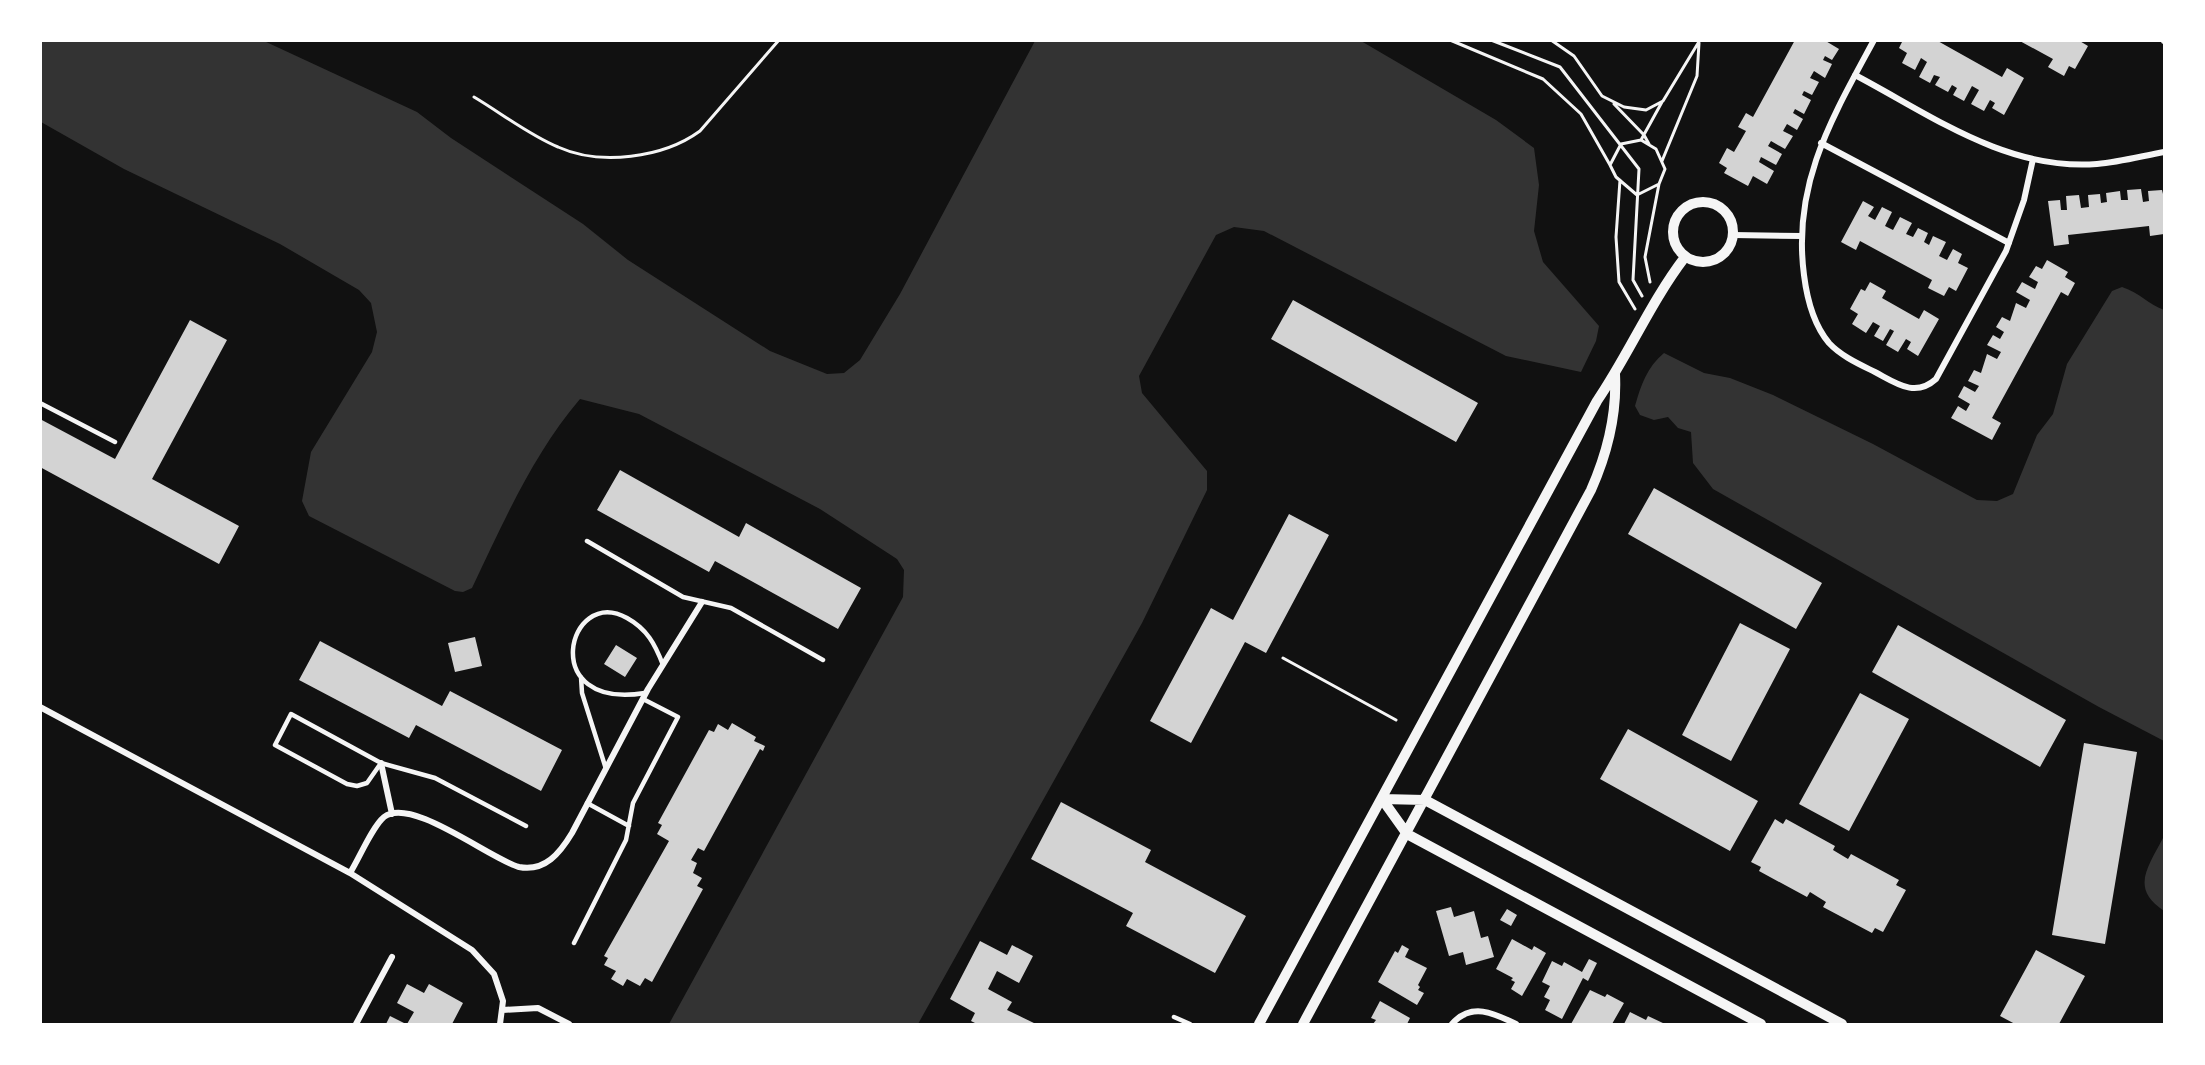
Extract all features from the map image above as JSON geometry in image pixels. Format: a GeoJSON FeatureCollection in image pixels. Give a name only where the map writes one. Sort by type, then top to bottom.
{"type":"FeatureCollection","features":[{"type":"Feature","properties":{"kind":"street"},"geometry":{"type":"LineString","coordinates":[[1874,40],[1821,143],[1808,183],[1802,236],[1808,296],[1817,325],[1826,339],[1843,355],[1903,387],[1921,388],[1933,381],[1940,373],[2009,243],[2024,200],[2033,159]]}},
{"type":"Feature","properties":{"kind":"street"},"geometry":{"type":"LineString","coordinates":[[1855,75],[1977,141],[2033,159],[2067,164],[2097,164],[2164,152]]}},
{"type":"Feature","properties":{"kind":"street"},"geometry":{"type":"LineString","coordinates":[[1821,143],[2009,243]]}},
{"type":"Feature","properties":{"kind":"street"},"geometry":{"type":"LineString","coordinates":[[1708,202],[1724,210],[1730,218],[1733,235],[1728,250],[1716,260],[1700,262],[1685,256],[1674,242],[1674,224],[1683,209],[1690,204],[1708,202]]}},
{"type":"Feature","properties":{"kind":"street"},"geometry":{"type":"LineString","coordinates":[[1733,235],[1802,236]]}},
{"type":"Feature","properties":{"kind":"street"},"geometry":{"type":"LineString","coordinates":[[1259,1024],[1597,401],[1615,374],[1652,304],[1685,256]]}},
{"type":"Feature","properties":{"kind":"street"},"geometry":{"type":"LineString","coordinates":[[1303,1024],[1593,484],[1614,414],[1615,374]]}},
{"type":"Feature","properties":{"kind":"street"},"geometry":{"type":"LineString","coordinates":[[350,873],[380,822],[392,814],[407,814],[428,820],[506,863],[534,868],[555,857],[567,841],[644,696],[702,602]]}},
{"type":"Feature","properties":{"kind":"street"},"geometry":{"type":"LineString","coordinates":[[40,707],[350,873],[478,955],[494,974],[503,1010],[500,1024]]}},
{"type":"Feature","properties":{"kind":"street"},"geometry":{"type":"LineString","coordinates":[[381,763],[392,814]]}},
{"type":"Feature","properties":{"kind":"street"},"geometry":{"type":"LineString","coordinates":[[1382,799],[1425,800],[1842,1024]]}},
{"type":"Feature","properties":{"kind":"street"},"geometry":{"type":"LineString","coordinates":[[1382,799],[1407,834],[1761,1024]]}},
{"type":"Feature","properties":{"kind":"street"},"geometry":{"type":"LineString","coordinates":[[356,1024],[392,957]]}},
{"type":"Feature","properties":{"kind":"street"},"geometry":{"type":"LineString","coordinates":[[503,1010],[538,1008],[569,1024]]}},
{"type":"Feature","properties":{"kind":"street"},"geometry":{"type":"LineString","coordinates":[[1452,1024],[1469,1012],[1492,1012],[1516,1024]]}},
{"type":"Feature","properties":{"kind":"lane"},"geometry":{"type":"LineString","coordinates":[[40,403],[114,442]]}},
{"type":"Feature","properties":{"kind":"lane"},"geometry":{"type":"LineString","coordinates":[[587,541],[683,597],[731,608],[823,660]]}},
{"type":"Feature","properties":{"kind":"lane"},"geometry":{"type":"LineString","coordinates":[[606,770],[582,693],[581,677],[574,664],[573,643],[588,620],[603,613],[617,614],[640,626],[651,638],[663,664]]}},
{"type":"Feature","properties":{"kind":"lane"},"geometry":{"type":"LineString","coordinates":[[574,944],[626,840],[633,803],[678,717],[644,696],[606,694],[581,677]]}},
{"type":"Feature","properties":{"kind":"lane"},"geometry":{"type":"LineString","coordinates":[[381,763],[368,783],[357,786],[338,780],[275,745],[291,714],[381,763],[435,778],[526,826]]}},
{"type":"Feature","properties":{"kind":"lane"},"geometry":{"type":"LineString","coordinates":[[587,803],[628,826]]}},
{"type":"Feature","properties":{"kind":"lane"},"geometry":{"type":"LineString","coordinates":[[1174,1017],[1190,1024]]}},
{"type":"Feature","properties":{"kind":"path"},"geometry":{"type":"LineString","coordinates":[[474,97],[558,147],[581,154],[632,156],[659,150],[689,139],[700,131],[779,40]]}},
{"type":"Feature","properties":{"kind":"path"},"geometry":{"type":"LineString","coordinates":[[1450,40],[1543,79],[1581,114],[1620,180],[1637,195]]}},
{"type":"Feature","properties":{"kind":"path"},"geometry":{"type":"LineString","coordinates":[[1491,40],[1560,67],[1639,169],[1634,280],[1652,304]]}},
{"type":"Feature","properties":{"kind":"path"},"geometry":{"type":"LineString","coordinates":[[1551,40],[1575,56],[1602,96],[1624,107],[1646,110],[1663,101],[1700,41]]}},
{"type":"Feature","properties":{"kind":"path"},"geometry":{"type":"LineString","coordinates":[[1662,162],[1697,76],[1700,41]]}},
{"type":"Feature","properties":{"kind":"path"},"geometry":{"type":"LineString","coordinates":[[1641,140],[1666,96]]}},
{"type":"Feature","properties":{"kind":"path"},"geometry":{"type":"LineString","coordinates":[[1611,101],[1644,135],[1650,146]]}},
{"type":"Feature","properties":{"kind":"path"},"geometry":{"type":"LineString","coordinates":[[1620,144],[1641,140],[1656,149],[1665,169],[1659,184],[1645,257],[1652,304]]}},
{"type":"Feature","properties":{"kind":"path"},"geometry":{"type":"LineString","coordinates":[[1610,165],[1620,144]]}},
{"type":"Feature","properties":{"kind":"path"},"geometry":{"type":"LineString","coordinates":[[1620,180],[1616,237],[1619,282],[1642,321]]}},
{"type":"Feature","properties":{"kind":"path"},"geometry":{"type":"LineString","coordinates":[[1637,195],[1659,184]]}},
{"type":"Feature","properties":{"kind":"path"},"geometry":{"type":"LineString","coordinates":[[1284,658],[1396,720]]}},
{"type":"Feature","properties":{"kind":"shaded area"},"geometry":{"type":"Polygon","coordinates":[[[41,40],[264,41],[417,112],[451,138],[583,224],[628,260],[770,351],[827,374],[844,373],[860,360],[900,294],[1035,41],[1361,41],[1496,120],[1534,148],[1539,185],[1534,231],[1543,262],[1599,326],[1596,341],[1581,372],[1506,356],[1264,231],[1234,227],[1216,235],[1139,376],[1142,393],[1207,471],[1207,490],[1142,623],[918,1024],[669,1024],[903,597],[904,570],[897,559],[820,509],[639,414],[580,399],[563,420],[533,466],[472,588],[463,592],[455,591],[309,516],[302,501],[311,452],[372,352],[377,332],[371,303],[359,290],[280,244],[124,169],[41,122],[41,40]]]}},
{"type":"Feature","properties":{"kind":"shaded area"},"geometry":{"type":"Polygon","coordinates":[[[2122,287],[2164,310],[2164,741],[2099,707],[1713,489],[1693,463],[1691,432],[1678,428],[1668,417],[1654,420],[1640,415],[1635,406],[1645,377],[1664,353],[1704,373],[1730,378],[1773,395],[1873,444],[1977,500],[1997,501],[2013,494],[2037,435],[2053,414],[2067,364],[2112,291],[2122,287]]]}},
{"type":"Feature","properties":{"kind":"shaded area"},"geometry":{"type":"Polygon","coordinates":[[[2164,836],[2164,911],[2147,894],[2145,876],[2164,836]]]}},
{"type":"Feature","properties":{"kind":"building"},"geometry":{"type":"Polygon","coordinates":[[[1795,40],[1824,40],[1839,49],[1832,60],[1825,56],[1823,60],[1832,64],[1825,78],[1814,71],[1810,78],[1819,82],[1812,95],[1804,91],[1802,95],[1811,100],[1804,114],[1795,109],[1793,113],[1803,119],[1797,130],[1787,124],[1783,131],[1793,136],[1785,149],[1771,141],[1768,146],[1782,154],[1776,165],[1761,157],[1759,162],[1774,171],[1767,184],[1753,176],[1748,186],[1724,173],[1727,168],[1719,163],[1727,148],[1734,152],[1746,131],[1738,127],[1746,113],[1753,117],[1795,40]]]}},
{"type":"Feature","properties":{"kind":"building"},"geometry":{"type":"Polygon","coordinates":[[[1903,40],[1936,40],[2002,77],[2007,68],[2024,78],[2004,115],[1992,108],[1995,103],[1990,100],[1984,111],[1971,104],[1979,90],[1972,86],[1964,101],[1953,95],[1957,88],[1952,85],[1948,92],[1935,85],[1940,77],[1934,75],[1930,83],[1919,77],[1927,62],[1921,58],[1915,70],[1902,63],[1907,53],[1899,48],[1903,40]]]}},
{"type":"Feature","properties":{"kind":"building"},"geometry":{"type":"Polygon","coordinates":[[[2018,40],[2078,40],[2088,46],[2075,69],[2069,66],[2064,76],[2048,67],[2053,59],[2018,40]]]}},
{"type":"Feature","properties":{"kind":"building"},"geometry":{"type":"Polygon","coordinates":[[[2141,189],[2143,202],[2149,201],[2148,191],[2162,190],[2164,234],[2150,236],[2149,226],[2068,235],[2069,244],[2054,246],[2048,201],[2060,200],[2061,210],[2067,210],[2066,196],[2079,195],[2081,208],[2089,207],[2088,195],[2100,194],[2101,203],[2107,202],[2106,193],[2120,191],[2121,200],[2128,200],[2127,190],[2141,189]]]}},
{"type":"Feature","properties":{"kind":"building"},"geometry":{"type":"Polygon","coordinates":[[[1863,201],[1874,207],[1868,216],[1875,220],[1882,207],[1892,212],[1885,226],[1893,230],[1900,217],[1912,223],[1906,234],[1913,237],[1918,228],[1928,233],[1924,242],[1929,245],[1933,236],[1946,242],[1939,256],[1947,260],[1953,249],[1962,254],[1958,263],[1968,268],[1956,291],[1949,287],[1944,296],[1928,288],[1932,280],[1860,241],[1856,250],[1841,242],[1863,201]]]}},
{"type":"Feature","properties":{"kind":"building"},"geometry":{"type":"Polygon","coordinates":[[[2047,260],[2068,272],[2065,277],[2075,283],[2068,296],[2061,292],[1992,418],[2001,423],[1992,440],[1951,418],[1958,406],[1966,411],[1970,404],[1958,397],[1964,386],[1975,392],[1979,386],[1968,381],[1974,370],[1981,373],[1987,354],[1997,359],[2001,352],[1987,345],[1993,335],[2000,339],[2004,332],[1996,327],[2002,317],[2010,321],[2016,303],[2026,308],[2030,300],[2016,292],[2022,282],[2035,289],[2038,282],[2029,277],[2036,266],[2042,269],[2047,260]]]}},
{"type":"Feature","properties":{"kind":"building"},"geometry":{"type":"Polygon","coordinates":[[[1870,282],[1886,291],[1882,298],[1919,319],[1924,310],[1939,319],[1918,356],[1907,349],[1911,342],[1906,339],[1898,352],[1886,345],[1894,331],[1890,329],[1883,341],[1874,336],[1880,326],[1873,322],[1866,333],[1852,324],[1858,314],[1850,309],[1861,289],[1865,291],[1870,282]]]}},
{"type":"Feature","properties":{"kind":"building"},"geometry":{"type":"Polygon","coordinates":[[[1293,300],[1478,403],[1456,442],[1271,339],[1293,300]]]}},
{"type":"Feature","properties":{"kind":"building"},"geometry":{"type":"Polygon","coordinates":[[[190,320],[227,340],[152,479],[239,526],[219,564],[40,467],[40,419],[115,459],[190,320]]]}},
{"type":"Feature","properties":{"kind":"building"},"geometry":{"type":"Polygon","coordinates":[[[620,470],[739,537],[746,523],[861,588],[838,629],[715,561],[709,572],[597,510],[620,470]]]}},
{"type":"Feature","properties":{"kind":"building"},"geometry":{"type":"Polygon","coordinates":[[[1654,488],[1822,583],[1796,629],[1628,534],[1654,488]]]}},
{"type":"Feature","properties":{"kind":"building"},"geometry":{"type":"Polygon","coordinates":[[[1289,514],[1329,535],[1266,653],[1245,642],[1191,743],[1150,721],[1211,608],[1233,620],[1289,514]]]}},
{"type":"Feature","properties":{"kind":"building"},"geometry":{"type":"Polygon","coordinates":[[[1740,623],[1790,649],[1731,761],[1682,735],[1740,623]]]}},
{"type":"Feature","properties":{"kind":"building"},"geometry":{"type":"Polygon","coordinates":[[[1898,625],[2066,720],[2040,767],[1872,672],[1898,625]]]}},
{"type":"Feature","properties":{"kind":"building"},"geometry":{"type":"Polygon","coordinates":[[[475,637],[482,666],[455,672],[448,643],[475,637]]]}},
{"type":"Feature","properties":{"kind":"building"},"geometry":{"type":"Polygon","coordinates":[[[320,641],[442,706],[450,691],[562,750],[541,791],[416,725],[409,738],[299,680],[320,641]]]}},
{"type":"Feature","properties":{"kind":"building"},"geometry":{"type":"Polygon","coordinates":[[[616,645],[637,658],[625,677],[604,664],[616,645]]]}},
{"type":"Feature","properties":{"kind":"building"},"geometry":{"type":"Polygon","coordinates":[[[1860,693],[1909,719],[1849,831],[1799,804],[1860,693]]]}},
{"type":"Feature","properties":{"kind":"building"},"geometry":{"type":"Polygon","coordinates":[[[732,723],[756,737],[754,741],[765,746],[763,751],[760,749],[704,851],[698,848],[691,860],[697,863],[693,873],[702,878],[697,886],[703,889],[652,982],[645,978],[640,986],[627,979],[623,986],[611,979],[616,971],[604,965],[608,958],[604,956],[669,841],[657,834],[662,825],[658,823],[709,730],[714,732],[718,724],[728,730],[732,723]]]}},
{"type":"Feature","properties":{"kind":"building"},"geometry":{"type":"Polygon","coordinates":[[[1628,729],[1758,801],[1730,851],[1600,779],[1628,729]]]}},
{"type":"Feature","properties":{"kind":"building"},"geometry":{"type":"Polygon","coordinates":[[[2084,743],[2137,752],[2105,944],[2052,935],[2084,743]]]}},
{"type":"Feature","properties":{"kind":"building"},"geometry":{"type":"Polygon","coordinates":[[[1061,802],[1151,850],[1145,862],[1246,916],[1215,973],[1126,926],[1133,913],[1031,859],[1061,802]]]}},
{"type":"Feature","properties":{"kind":"building"},"geometry":{"type":"Polygon","coordinates":[[[1775,819],[1783,824],[1786,819],[1835,846],[1833,850],[1848,859],[1851,854],[1899,880],[1896,885],[1906,890],[1883,932],[1875,928],[1872,933],[1823,907],[1826,902],[1810,892],[1807,897],[1759,871],[1761,867],[1751,862],[1775,819]]]}},
{"type":"Feature","properties":{"kind":"building"},"geometry":{"type":"Polygon","coordinates":[[[1451,907],[1454,917],[1474,911],[1481,938],[1488,936],[1494,957],[1466,965],[1463,952],[1449,956],[1436,911],[1451,907]]]}},
{"type":"Feature","properties":{"kind":"building"},"geometry":{"type":"Polygon","coordinates":[[[1507,909],[1517,915],[1511,926],[1500,920],[1507,909]]]}},
{"type":"Feature","properties":{"kind":"building"},"geometry":{"type":"Polygon","coordinates":[[[1512,939],[1532,950],[1534,946],[1546,953],[1522,996],[1511,989],[1515,982],[1511,980],[1513,978],[1496,969],[1512,939]]]}},
{"type":"Feature","properties":{"kind":"building"},"geometry":{"type":"Polygon","coordinates":[[[980,941],[1007,955],[1012,945],[1033,956],[1019,983],[997,971],[988,989],[1012,1002],[1007,1010],[1036,1024],[977,1024],[971,1021],[975,1013],[950,999],[980,941]]]}},
{"type":"Feature","properties":{"kind":"building"},"geometry":{"type":"Polygon","coordinates":[[[1402,945],[1409,949],[1405,957],[1427,968],[1418,985],[1420,987],[1418,990],[1424,993],[1417,1005],[1378,982],[1395,951],[1398,953],[1402,945]]]}},
{"type":"Feature","properties":{"kind":"building"},"geometry":{"type":"Polygon","coordinates":[[[2036,950],[2085,976],[2059,1024],[2015,1024],[2000,1016],[2036,950]]]}},
{"type":"Feature","properties":{"kind":"building"},"geometry":{"type":"Polygon","coordinates":[[[1589,959],[1597,963],[1588,981],[1583,978],[1562,1019],[1545,1010],[1550,1000],[1544,997],[1550,986],[1542,982],[1552,961],[1562,966],[1564,962],[1582,972],[1589,959]]]}},
{"type":"Feature","properties":{"kind":"building"},"geometry":{"type":"Polygon","coordinates":[[[407,984],[424,993],[429,984],[463,1003],[452,1024],[407,1024],[414,1012],[397,1003],[407,984]]]}},
{"type":"Feature","properties":{"kind":"building"},"geometry":{"type":"Polygon","coordinates":[[[1590,990],[1605,997],[1607,994],[1624,1003],[1612,1024],[1571,1024],[1590,990]]]}},
{"type":"Feature","properties":{"kind":"building"},"geometry":{"type":"Polygon","coordinates":[[[1380,1001],[1410,1018],[1407,1024],[1373,1024],[1376,1020],[1371,1018],[1380,1001]]]}},
{"type":"Feature","properties":{"kind":"building"},"geometry":{"type":"Polygon","coordinates":[[[1630,1012],[1646,1020],[1648,1016],[1665,1024],[1624,1024],[1630,1012]]]}},
{"type":"Feature","properties":{"kind":"building"},"geometry":{"type":"Polygon","coordinates":[[[390,1016],[406,1024],[386,1024],[390,1016]]]}}]}
